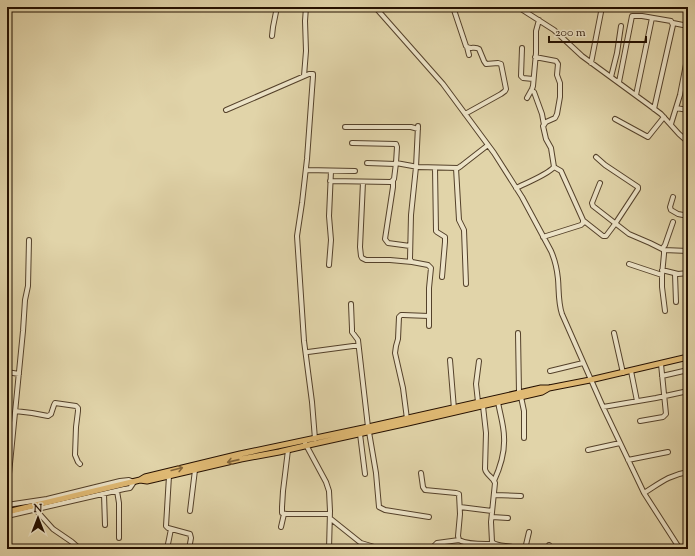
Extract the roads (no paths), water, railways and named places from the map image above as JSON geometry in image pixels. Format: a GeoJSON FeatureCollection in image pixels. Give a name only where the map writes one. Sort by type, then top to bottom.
{"type":"FeatureCollection","features":[{"type":"Feature","properties":{"kind":"main road"},"geometry":{"type":"LineString","coordinates":[[377,428],[407,419],[483,406],[541,388],[549,388],[590,380],[688,357]]}},
{"type":"Feature","properties":{"kind":"main road"},"geometry":{"type":"LineString","coordinates":[[7,512],[123,485],[175,469],[240,454],[271,451],[279,452],[315,439],[369,430],[454,410],[478,402],[520,395]]}},
{"type":"Feature","properties":{"kind":"main road"},"geometry":{"type":"LineString","coordinates":[[140,480],[147,481],[241,459],[271,451],[279,446],[360,434],[369,430]]}},
{"type":"Feature","properties":{"kind":"street"},"geometry":{"type":"LineString","coordinates":[[272,36],[272,27],[277,7]]}},
{"type":"Feature","properties":{"kind":"street"},"geometry":{"type":"LineString","coordinates":[[304,76],[306,51],[306,7]]}},
{"type":"Feature","properties":{"kind":"street"},"geometry":{"type":"LineString","coordinates":[[375,7],[443,84],[494,153],[516,188],[551,251],[555,263],[562,314],[590,380],[644,493],[677,548]]}},
{"type":"Feature","properties":{"kind":"street"},"geometry":{"type":"LineString","coordinates":[[453,7],[469,54]]}},
{"type":"Feature","properties":{"kind":"street"},"geometry":{"type":"LineString","coordinates":[[518,7],[558,33],[582,56],[654,109],[664,117],[688,142]]}},
{"type":"Feature","properties":{"kind":"street"},"geometry":{"type":"LineString","coordinates":[[528,13],[530,7]]}},
{"type":"Feature","properties":{"kind":"street"},"geometry":{"type":"LineString","coordinates":[[592,62],[602,7]]}},
{"type":"Feature","properties":{"kind":"street"},"geometry":{"type":"LineString","coordinates":[[619,82],[632,16],[642,16],[670,21],[673,24],[688,26]]}},
{"type":"Feature","properties":{"kind":"street"},"geometry":{"type":"LineString","coordinates":[[636,95],[652,18]]}},
{"type":"Feature","properties":{"kind":"street"},"geometry":{"type":"LineString","coordinates":[[527,98],[532,90],[536,31],[539,20]]}},
{"type":"Feature","properties":{"kind":"street"},"geometry":{"type":"LineString","coordinates":[[654,109],[673,24]]}},
{"type":"Feature","properties":{"kind":"street"},"geometry":{"type":"LineString","coordinates":[[611,77],[617,53],[620,26]]}},
{"type":"Feature","properties":{"kind":"street"},"geometry":{"type":"LineString","coordinates":[[465,114],[501,94],[506,89],[501,64],[486,64],[479,49],[467,47]]}},
{"type":"Feature","properties":{"kind":"street"},"geometry":{"type":"LineString","coordinates":[[522,48],[521,76],[523,78],[533,79]]}},
{"type":"Feature","properties":{"kind":"street"},"geometry":{"type":"LineString","coordinates":[[671,124],[680,95],[688,54]]}},
{"type":"Feature","properties":{"kind":"street"},"geometry":{"type":"LineString","coordinates":[[535,57],[556,61],[558,64],[557,75],[560,86],[557,114],[555,118],[546,122],[544,125]]}},
{"type":"Feature","properties":{"kind":"street"},"geometry":{"type":"LineString","coordinates":[[226,110],[309,74],[312,74],[313,76],[306,170],[297,240],[304,341],[315,439]]}},
{"type":"Feature","properties":{"kind":"street"},"geometry":{"type":"LineString","coordinates":[[534,92],[542,114],[544,125],[543,129],[551,148],[554,167]]}},
{"type":"Feature","properties":{"kind":"street"},"geometry":{"type":"LineString","coordinates":[[676,108],[688,110]]}},
{"type":"Feature","properties":{"kind":"street"},"geometry":{"type":"LineString","coordinates":[[615,119],[648,137],[664,117]]}},
{"type":"Feature","properties":{"kind":"street"},"geometry":{"type":"LineString","coordinates":[[345,127],[418,127],[416,167],[410,215],[410,259],[412,262]]}},
{"type":"Feature","properties":{"kind":"street"},"geometry":{"type":"LineString","coordinates":[[352,143],[396,144],[396,163],[386,239],[388,243],[410,246]]}},
{"type":"Feature","properties":{"kind":"street"},"geometry":{"type":"LineString","coordinates":[[367,163],[396,163],[416,167],[456,168],[461,166],[488,145]]}},
{"type":"Feature","properties":{"kind":"street"},"geometry":{"type":"LineString","coordinates":[[554,167],[561,171],[584,221],[606,236],[638,191],[638,187],[596,157]]}},
{"type":"Feature","properties":{"kind":"street"},"geometry":{"type":"LineString","coordinates":[[516,188],[548,172],[554,167]]}},
{"type":"Feature","properties":{"kind":"street"},"geometry":{"type":"LineString","coordinates":[[435,168],[436,231],[445,237],[442,277]]}},
{"type":"Feature","properties":{"kind":"street"},"geometry":{"type":"LineString","coordinates":[[456,168],[459,217],[464,230],[466,284]]}},
{"type":"Feature","properties":{"kind":"street"},"geometry":{"type":"LineString","coordinates":[[306,170],[355,172]]}},
{"type":"Feature","properties":{"kind":"street"},"geometry":{"type":"LineString","coordinates":[[329,265],[331,240],[329,216],[331,171]]}},
{"type":"Feature","properties":{"kind":"street"},"geometry":{"type":"LineString","coordinates":[[330,181],[393,181]]}},
{"type":"Feature","properties":{"kind":"street"},"geometry":{"type":"LineString","coordinates":[[362,182],[361,256],[366,260],[412,262],[428,265],[431,268],[429,288],[429,326]]}},
{"type":"Feature","properties":{"kind":"street"},"geometry":{"type":"LineString","coordinates":[[600,183],[592,205],[615,224],[629,234],[663,250],[688,251]]}},
{"type":"Feature","properties":{"kind":"street"},"geometry":{"type":"LineString","coordinates":[[673,196],[670,207],[671,210],[678,214],[688,216]]}},
{"type":"Feature","properties":{"kind":"street"},"geometry":{"type":"LineString","coordinates":[[543,237],[581,225],[584,221]]}},
{"type":"Feature","properties":{"kind":"street"},"geometry":{"type":"LineString","coordinates":[[666,311],[662,292],[663,250],[673,222]]}},
{"type":"Feature","properties":{"kind":"street"},"geometry":{"type":"LineString","coordinates":[[7,516],[130,488],[134,482],[129,480],[120,481],[47,498],[7,505],[25,300],[28,286],[29,240]]}},
{"type":"Feature","properties":{"kind":"street"},"geometry":{"type":"LineString","coordinates":[[629,264],[662,273],[688,274]]}},
{"type":"Feature","properties":{"kind":"street"},"geometry":{"type":"LineString","coordinates":[[675,274],[676,302]]}},
{"type":"Feature","properties":{"kind":"street"},"geometry":{"type":"LineString","coordinates":[[351,304],[352,332],[358,340],[376,473],[379,507],[385,510],[429,517]]}},
{"type":"Feature","properties":{"kind":"street"},"geometry":{"type":"LineString","coordinates":[[407,419],[400,369],[395,352],[398,339],[399,317],[401,315],[429,316]]}},
{"type":"Feature","properties":{"kind":"street"},"geometry":{"type":"LineString","coordinates":[[518,333],[520,395],[524,411],[524,438]]}},
{"type":"Feature","properties":{"kind":"street"},"geometry":{"type":"LineString","coordinates":[[614,333],[623,372]]}},
{"type":"Feature","properties":{"kind":"street"},"geometry":{"type":"LineString","coordinates":[[308,352],[358,346]]}},
{"type":"Feature","properties":{"kind":"street"},"geometry":{"type":"LineString","coordinates":[[450,360],[454,410]]}},
{"type":"Feature","properties":{"kind":"street"},"geometry":{"type":"LineString","coordinates":[[478,402],[476,384],[479,361]]}},
{"type":"Feature","properties":{"kind":"street"},"geometry":{"type":"LineString","coordinates":[[550,371],[583,363]]}},
{"type":"Feature","properties":{"kind":"street"},"geometry":{"type":"LineString","coordinates":[[640,421],[663,417],[666,412],[661,364]]}},
{"type":"Feature","properties":{"kind":"street"},"geometry":{"type":"LineString","coordinates":[[662,376],[688,370]]}},
{"type":"Feature","properties":{"kind":"street"},"geometry":{"type":"LineString","coordinates":[[631,371],[637,401]]}},
{"type":"Feature","properties":{"kind":"street"},"geometry":{"type":"LineString","coordinates":[[7,372],[19,374]]}},
{"type":"Feature","properties":{"kind":"street"},"geometry":{"type":"LineString","coordinates":[[603,407],[688,391]]}},
{"type":"Feature","properties":{"kind":"street"},"geometry":{"type":"LineString","coordinates":[[490,549],[492,542],[494,481],[499,471],[504,446],[504,435],[498,402]]}},
{"type":"Feature","properties":{"kind":"street"},"geometry":{"type":"LineString","coordinates":[[15,411],[48,416],[51,414],[55,403],[76,406],[78,408],[76,455],[80,464]]}},
{"type":"Feature","properties":{"kind":"street"},"geometry":{"type":"LineString","coordinates":[[483,406],[486,433],[485,472],[494,481]]}},
{"type":"Feature","properties":{"kind":"street"},"geometry":{"type":"LineString","coordinates":[[360,434],[365,474]]}},
{"type":"Feature","properties":{"kind":"street"},"geometry":{"type":"LineString","coordinates":[[305,443],[326,482],[330,496],[329,549]]}},
{"type":"Feature","properties":{"kind":"street"},"geometry":{"type":"LineString","coordinates":[[588,450],[620,443]]}},
{"type":"Feature","properties":{"kind":"street"},"geometry":{"type":"LineString","coordinates":[[281,527],[284,514],[282,507],[288,450]]}},
{"type":"Feature","properties":{"kind":"street"},"geometry":{"type":"LineString","coordinates":[[628,460],[668,452]]}},
{"type":"Feature","properties":{"kind":"street"},"geometry":{"type":"LineString","coordinates":[[190,511],[195,470]]}},
{"type":"Feature","properties":{"kind":"street"},"geometry":{"type":"LineString","coordinates":[[644,493],[667,478],[688,472]]}},
{"type":"Feature","properties":{"kind":"street"},"geometry":{"type":"LineString","coordinates":[[421,473],[424,489],[428,491],[458,493],[460,507],[459,540]]}},
{"type":"Feature","properties":{"kind":"street"},"geometry":{"type":"LineString","coordinates":[[170,476],[166,524],[167,527],[171,529],[190,534],[191,538],[189,549]]}},
{"type":"Feature","properties":{"kind":"street"},"geometry":{"type":"LineString","coordinates":[[117,491],[119,507],[119,538]]}},
{"type":"Feature","properties":{"kind":"street"},"geometry":{"type":"LineString","coordinates":[[104,494],[104,524]]}},
{"type":"Feature","properties":{"kind":"street"},"geometry":{"type":"LineString","coordinates":[[494,495],[520,496]]}},
{"type":"Feature","properties":{"kind":"street"},"geometry":{"type":"LineString","coordinates":[[460,507],[492,510]]}},
{"type":"Feature","properties":{"kind":"street"},"geometry":{"type":"LineString","coordinates":[[36,510],[53,529],[80,549]]}},
{"type":"Feature","properties":{"kind":"street"},"geometry":{"type":"LineString","coordinates":[[284,514],[330,514]]}},
{"type":"Feature","properties":{"kind":"street"},"geometry":{"type":"LineString","coordinates":[[492,517],[508,518]]}},
{"type":"Feature","properties":{"kind":"street"},"geometry":{"type":"LineString","coordinates":[[331,519],[361,543],[381,549]]}},
{"type":"Feature","properties":{"kind":"street"},"geometry":{"type":"LineString","coordinates":[[167,549],[171,529]]}},
{"type":"Feature","properties":{"kind":"street"},"geometry":{"type":"LineString","coordinates":[[526,549],[529,532]]}},
{"type":"Feature","properties":{"kind":"street"},"geometry":{"type":"LineString","coordinates":[[431,549],[437,543],[459,540],[472,543],[510,546],[518,549]]}},
{"type":"Feature","properties":{"kind":"street"},"geometry":{"type":"LineString","coordinates":[[72,549],[73,543]]}},
{"type":"Feature","properties":{"kind":"street"},"geometry":{"type":"LineString","coordinates":[[471,549],[472,543]]}}]}
